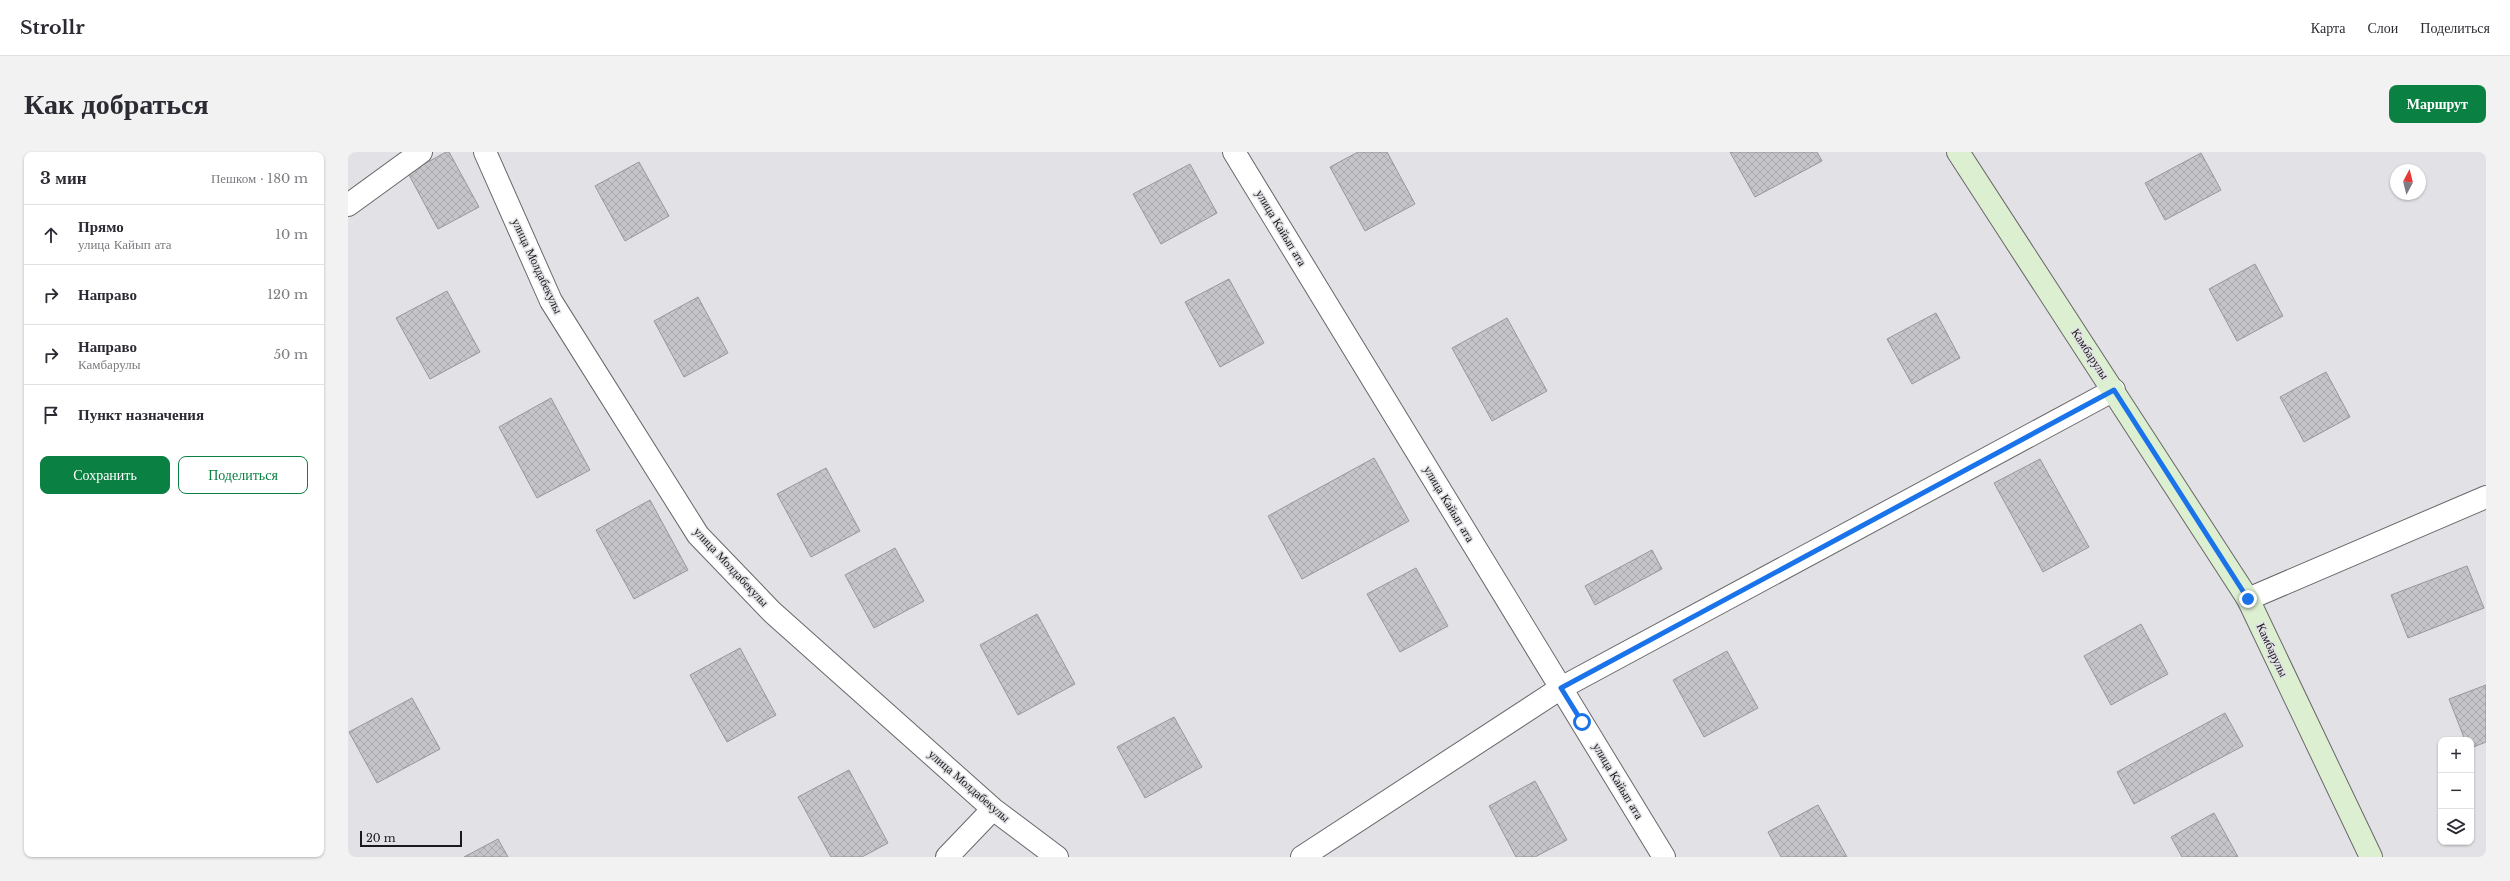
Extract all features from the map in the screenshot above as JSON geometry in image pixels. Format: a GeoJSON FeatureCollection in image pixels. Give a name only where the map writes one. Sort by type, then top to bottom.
{"type":"FeatureCollection","features":[{"type":"Feature","properties":{"kind":"street"},"geometry":{"type":"LineString","coordinates":[[348,205],[421,152]]}},
{"type":"Feature","properties":{"kind":"street","name":"улица Молдабекулы"},"geometry":{"type":"LineString","coordinates":[[485,152],[551,300],[698,535],[772,612],[993,809],[1057,857]]}},
{"type":"Feature","properties":{"kind":"street","name":"улица Кайып ата"},"geometry":{"type":"LineString","coordinates":[[1234,152],[1664,857]]}},
{"type":"Feature","properties":{"kind":"street","name":"Камбарулы"},"geometry":{"type":"LineString","coordinates":[[1958,152],[2114,390],[2248,599],[2371,857]]}},
{"type":"Feature","properties":{"kind":"street"},"geometry":{"type":"LineString","coordinates":[[1302,857],[1561,688],[2114,390]]}},
{"type":"Feature","properties":{"kind":"street"},"geometry":{"type":"LineString","coordinates":[[2248,599],[2486,497]]}},
{"type":"Feature","properties":{"kind":"street"},"geometry":{"type":"LineString","coordinates":[[947,857],[993,809]]}},
{"type":"Feature","properties":{"kind":"building"},"geometry":{"type":"Polygon","coordinates":[[[446,152],[449,152],[479,207],[438,229],[408,173],[446,152]]]}},
{"type":"Feature","properties":{"kind":"building"},"geometry":{"type":"Polygon","coordinates":[[[1358,152],[1387,152],[1415,204],[1365,231],[1330,167],[1358,152]]]}},
{"type":"Feature","properties":{"kind":"building"},"geometry":{"type":"Polygon","coordinates":[[[1730,152],[1817,152],[1822,161],[1755,197],[1730,152]]]}},
{"type":"Feature","properties":{"kind":"building"},"geometry":{"type":"Polygon","coordinates":[[[2201,153],[2221,190],[2165,220],[2145,183],[2201,153]]]}},
{"type":"Feature","properties":{"kind":"building"},"geometry":{"type":"Polygon","coordinates":[[[639,162],[669,216],[625,241],[595,186],[639,162]]]}},
{"type":"Feature","properties":{"kind":"building"},"geometry":{"type":"Polygon","coordinates":[[[1190,164],[1217,213],[1161,244],[1133,194],[1190,164]]]}},
{"type":"Feature","properties":{"kind":"building"},"geometry":{"type":"Polygon","coordinates":[[[2255,264],[2283,316],[2237,341],[2209,289],[2255,264]]]}},
{"type":"Feature","properties":{"kind":"building"},"geometry":{"type":"Polygon","coordinates":[[[1229,279],[1264,343],[1220,367],[1185,302],[1229,279]]]}},
{"type":"Feature","properties":{"kind":"building"},"geometry":{"type":"Polygon","coordinates":[[[447,291],[480,352],[430,379],[396,318],[447,291]]]}},
{"type":"Feature","properties":{"kind":"building"},"geometry":{"type":"Polygon","coordinates":[[[698,297],[728,353],[684,377],[654,321],[698,297]]]}},
{"type":"Feature","properties":{"kind":"building"},"geometry":{"type":"Polygon","coordinates":[[[1936,313],[1960,358],[1912,384],[1887,339],[1936,313]]]}},
{"type":"Feature","properties":{"kind":"building"},"geometry":{"type":"Polygon","coordinates":[[[1507,318],[1547,391],[1492,421],[1452,348],[1507,318]]]}},
{"type":"Feature","properties":{"kind":"building"},"geometry":{"type":"Polygon","coordinates":[[[2326,372],[2350,417],[2304,442],[2280,397],[2326,372]]]}},
{"type":"Feature","properties":{"kind":"building"},"geometry":{"type":"Polygon","coordinates":[[[551,398],[590,470],[537,498],[499,427],[551,398]]]}},
{"type":"Feature","properties":{"kind":"building"},"geometry":{"type":"Polygon","coordinates":[[[1374,458],[1409,521],[1302,579],[1268,516],[1374,458]]]}},
{"type":"Feature","properties":{"kind":"building"},"geometry":{"type":"Polygon","coordinates":[[[2040,459],[2089,547],[2043,572],[1994,483],[2040,459]]]}},
{"type":"Feature","properties":{"kind":"building"},"geometry":{"type":"Polygon","coordinates":[[[826,468],[860,531],[811,557],[777,494],[826,468]]]}},
{"type":"Feature","properties":{"kind":"building"},"geometry":{"type":"Polygon","coordinates":[[[650,500],[688,570],[634,599],[596,530],[650,500]]]}},
{"type":"Feature","properties":{"kind":"building"},"geometry":{"type":"Polygon","coordinates":[[[895,548],[924,601],[874,628],[845,575],[895,548]]]}},
{"type":"Feature","properties":{"kind":"building"},"geometry":{"type":"Polygon","coordinates":[[[1652,550],[1662,569],[1595,605],[1585,586],[1652,550]]]}},
{"type":"Feature","properties":{"kind":"building"},"geometry":{"type":"Polygon","coordinates":[[[2467,566],[2484,608],[2408,638],[2391,595],[2467,566]]]}},
{"type":"Feature","properties":{"kind":"building"},"geometry":{"type":"Polygon","coordinates":[[[1416,568],[1448,626],[1400,652],[1367,594],[1416,568]]]}},
{"type":"Feature","properties":{"kind":"building"},"geometry":{"type":"Polygon","coordinates":[[[1037,614],[1075,684],[1018,715],[980,645],[1037,614]]]}},
{"type":"Feature","properties":{"kind":"building"},"geometry":{"type":"Polygon","coordinates":[[[2141,624],[2168,674],[2111,705],[2084,656],[2141,624]]]}},
{"type":"Feature","properties":{"kind":"building"},"geometry":{"type":"Polygon","coordinates":[[[740,648],[776,715],[727,742],[690,675],[740,648]]]}},
{"type":"Feature","properties":{"kind":"building"},"geometry":{"type":"Polygon","coordinates":[[[1727,651],[1758,708],[1704,737],[1673,680],[1727,651]]]}},
{"type":"Feature","properties":{"kind":"building"},"geometry":{"type":"Polygon","coordinates":[[[2486,685],[2486,742],[2474,747],[2474,737],[2464,737],[2449,699],[2486,685]]]}},
{"type":"Feature","properties":{"kind":"building"},"geometry":{"type":"Polygon","coordinates":[[[412,698],[440,749],[377,783],[349,732],[412,698]]]}},
{"type":"Feature","properties":{"kind":"building"},"geometry":{"type":"Polygon","coordinates":[[[2225,713],[2243,746],[2134,804],[2117,772],[2225,713]]]}},
{"type":"Feature","properties":{"kind":"building"},"geometry":{"type":"Polygon","coordinates":[[[1174,717],[1202,767],[1145,798],[1117,747],[1174,717]]]}},
{"type":"Feature","properties":{"kind":"building"},"geometry":{"type":"Polygon","coordinates":[[[849,770],[888,843],[862,857],[831,857],[798,797],[849,770]]]}},
{"type":"Feature","properties":{"kind":"building"},"geometry":{"type":"Polygon","coordinates":[[[1535,781],[1567,840],[1535,857],[1516,857],[1489,806],[1535,781]]]}},
{"type":"Feature","properties":{"kind":"building"},"geometry":{"type":"Polygon","coordinates":[[[1818,805],[1847,857],[1781,857],[1768,832],[1818,805]]]}},
{"type":"Feature","properties":{"kind":"building"},"geometry":{"type":"Polygon","coordinates":[[[2214,813],[2238,857],[2182,857],[2171,837],[2214,813]]]}},
{"type":"Feature","properties":{"kind":"building"},"geometry":{"type":"Polygon","coordinates":[[[498,839],[508,857],[464,857],[498,839]]]}},
{"type":"Feature","properties":{"kind":"route"},"geometry":{"type":"LineString","coordinates":[[1582,722],[1561,688],[2114,390],[2248,599]]}}]}
